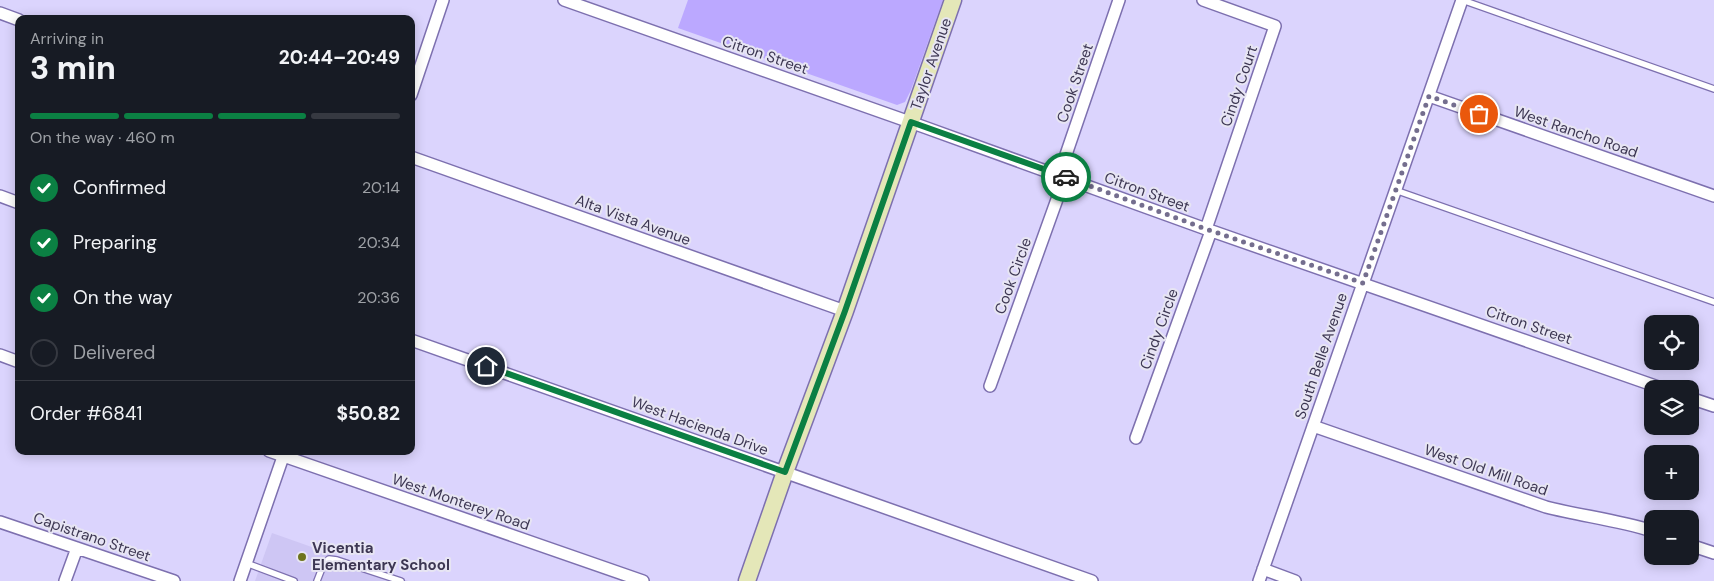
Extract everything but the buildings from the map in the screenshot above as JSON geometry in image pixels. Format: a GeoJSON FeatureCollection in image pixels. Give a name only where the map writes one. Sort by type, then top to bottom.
{"type":"FeatureCollection","features":[{"type":"Feature","properties":{"kind":"street"},"geometry":{"type":"LineString","coordinates":[[415,83],[443,0]]}},
{"type":"Feature","properties":{"kind":"street","name":"Citron Street"},"geometry":{"type":"LineString","coordinates":[[564,0],[911,122],[1208,230],[1644,382]]}},
{"type":"Feature","properties":{"kind":"street","name":"Taylor Avenue"},"geometry":{"type":"LineString","coordinates":[[747,581],[845,311],[953,0]]}},
{"type":"Feature","properties":{"kind":"street","name":"Cook Street"},"geometry":{"type":"LineString","coordinates":[[1062,176],[1119,0]]}},
{"type":"Feature","properties":{"kind":"street","name":"Cindy Court"},"geometry":{"type":"LineString","coordinates":[[1203,0],[1275,26],[1208,230]]}},
{"type":"Feature","properties":{"kind":"street","name":"South Belle Avenue"},"geometry":{"type":"LineString","coordinates":[[1259,581],[1462,0]]}},
{"type":"Feature","properties":{"kind":"street"},"geometry":{"type":"LineString","coordinates":[[0,13],[15,19]]}},
{"type":"Feature","properties":{"kind":"street","name":"West Rancho Road"},"geometry":{"type":"LineString","coordinates":[[1429,96],[1714,196]]}},
{"type":"Feature","properties":{"kind":"street","name":"Alta Vista Avenue"},"geometry":{"type":"LineString","coordinates":[[415,158],[845,311]]}},
{"type":"Feature","properties":{"kind":"street","name":"Cook Circle"},"geometry":{"type":"LineString","coordinates":[[990,386],[1062,176]]}},
{"type":"Feature","properties":{"kind":"street"},"geometry":{"type":"LineString","coordinates":[[0,196],[15,202]]}},
{"type":"Feature","properties":{"kind":"street","name":"Cindy Circle"},"geometry":{"type":"LineString","coordinates":[[1136,438],[1208,230]]}},
{"type":"Feature","properties":{"kind":"street","name":"West Hacienda Drive"},"geometry":{"type":"LineString","coordinates":[[415,341],[1092,581]]}},
{"type":"Feature","properties":{"kind":"street"},"geometry":{"type":"LineString","coordinates":[[0,356],[15,361]]}},
{"type":"Feature","properties":{"kind":"street"},"geometry":{"type":"LineString","coordinates":[[1699,401],[1714,406]]}},
{"type":"Feature","properties":{"kind":"street","name":"West Old Mill Road"},"geometry":{"type":"LineString","coordinates":[[1313,426],[1546,507],[1644,529]]}},
{"type":"Feature","properties":{"kind":"street"},"geometry":{"type":"LineString","coordinates":[[240,581],[284,455]]}},
{"type":"Feature","properties":{"kind":"street","name":"West Monterey Road"},"geometry":{"type":"LineString","coordinates":[[287,455],[643,581]]}},
{"type":"Feature","properties":{"kind":"street","name":"Capistrano Street"},"geometry":{"type":"LineString","coordinates":[[0,522],[174,581]]}},
{"type":"Feature","properties":{"kind":"street"},"geometry":{"type":"LineString","coordinates":[[1699,547],[1714,553]]}},
{"type":"Feature","properties":{"kind":"street"},"geometry":{"type":"LineString","coordinates":[[65,581],[77,548]]}},
{"type":"Feature","properties":{"kind":"street"},"geometry":{"type":"LineString","coordinates":[[1263,569],[1295,581]]}},
{"type":"Feature","properties":{"kind":"lane"},"geometry":{"type":"LineString","coordinates":[[1462,0],[1714,89]]}},
{"type":"Feature","properties":{"kind":"lane"},"geometry":{"type":"LineString","coordinates":[[1396,190],[1714,302]]}},
{"type":"Feature","properties":{"kind":"lane"},"geometry":{"type":"LineString","coordinates":[[317,581],[324,563],[329,559],[401,581]]}},
{"type":"Feature","properties":{"kind":"lane"},"geometry":{"type":"LineString","coordinates":[[246,563],[294,581]]}},
{"type":"Feature","properties":{"kind":"shaded area"},"geometry":{"type":"Polygon","coordinates":[[[688,0],[943,0],[911,90],[905,102],[897,105],[678,28],[688,0]]]}},
{"type":"Feature","properties":{"kind":"shaded area","name":"Vicentia Elementary School"},"geometry":{"type":"Polygon","coordinates":[[[272,533],[408,581],[255,581],[272,533]]]}},
{"type":"Feature","properties":{"kind":"way so far"},"geometry":{"type":"LineString","coordinates":[[1066,177],[1206,229],[1363,283],[1429,96],[1479,114]]}},
{"type":"Feature","properties":{"kind":"place","name":"Vicentia Elementary School"},"geometry":{"type":"Point","coordinates":[302,557]}},
{"type":"Feature","properties":{"kind":"route"},"geometry":{"type":"LineString","coordinates":[[486,366],[785,472],[845,311],[911,122],[1066,177]]}}]}
